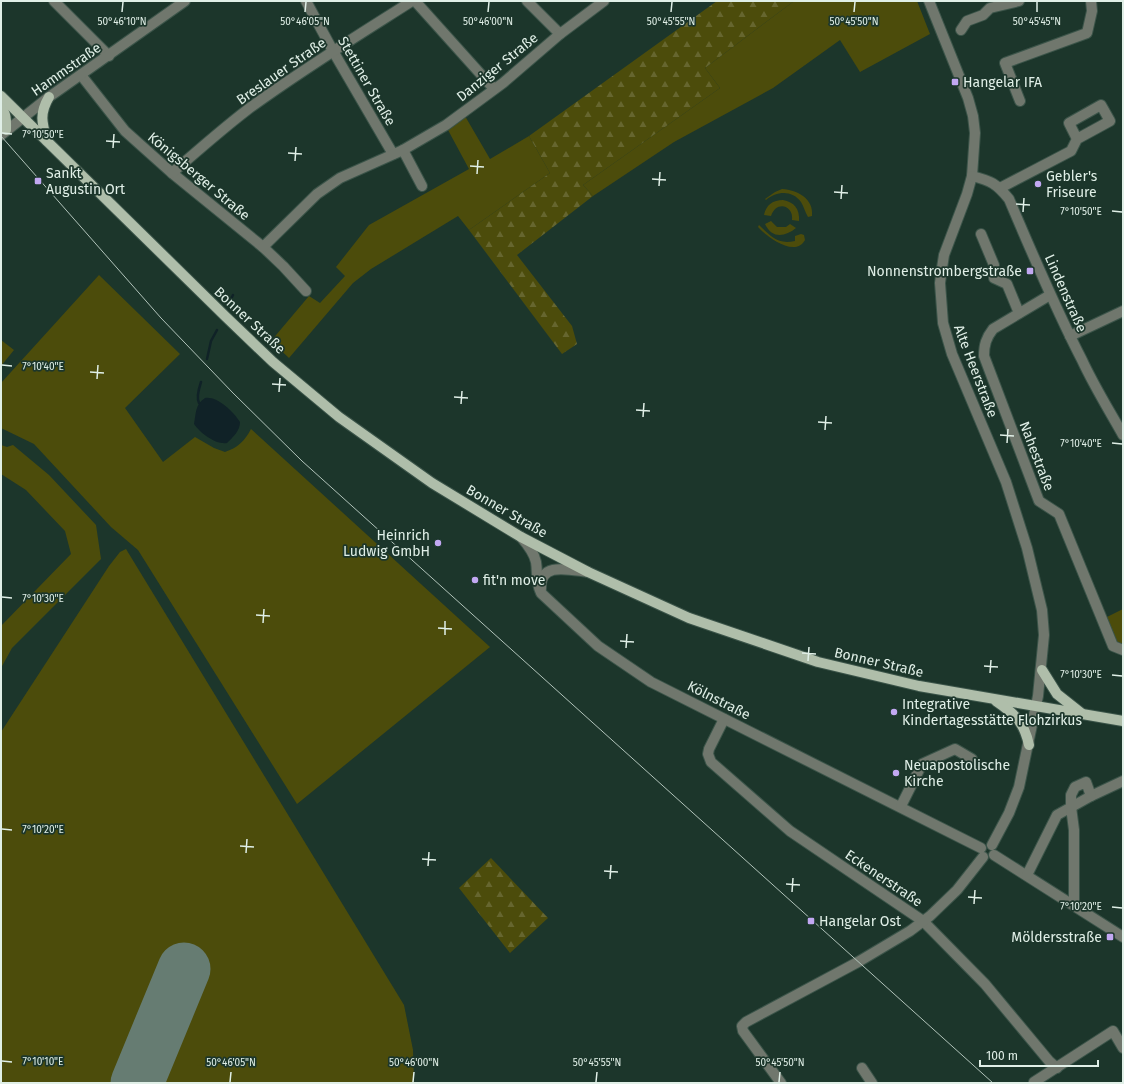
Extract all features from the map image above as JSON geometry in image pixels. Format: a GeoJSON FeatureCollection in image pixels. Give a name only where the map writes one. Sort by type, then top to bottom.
{"type":"FeatureCollection","features":[{"type":"Feature","properties":{"kind":"main road","name":"Bonner Straße"},"geometry":{"type":"LineString","coordinates":[[1,96],[47,143],[226,317],[285,372],[339,417],[432,483],[521,537],[588,572],[689,618],[818,662],[919,686],[1123,721]]}},
{"type":"Feature","properties":{"kind":"main road"},"geometry":{"type":"LineString","coordinates":[[47,143],[42,126],[42,118],[44,107],[49,97]]}},
{"type":"Feature","properties":{"kind":"main road"},"geometry":{"type":"LineString","coordinates":[[1,108],[4,111],[6,118],[4,132]]}},
{"type":"Feature","properties":{"kind":"main road"},"geometry":{"type":"LineString","coordinates":[[1042,670],[1057,694],[1083,714]]}},
{"type":"Feature","properties":{"kind":"main road"},"geometry":{"type":"LineString","coordinates":[[992,699],[1018,718],[1025,730],[1029,745]]}},
{"type":"Feature","properties":{"kind":"street"},"geometry":{"type":"LineString","coordinates":[[54,1],[109,56]]}},
{"type":"Feature","properties":{"kind":"street","name":"Hammstraße"},"geometry":{"type":"LineString","coordinates":[[4,132],[49,97],[185,1]]}},
{"type":"Feature","properties":{"kind":"street","name":"Stettiner Straße"},"geometry":{"type":"LineString","coordinates":[[306,1],[333,51],[398,152]]}},
{"type":"Feature","properties":{"kind":"street"},"geometry":{"type":"LineString","coordinates":[[413,1],[494,90]]}},
{"type":"Feature","properties":{"kind":"street","name":"Breslauer Straße"},"geometry":{"type":"LineString","coordinates":[[172,173],[209,140],[247,110],[333,51],[413,1]]}},
{"type":"Feature","properties":{"kind":"street"},"geometry":{"type":"LineString","coordinates":[[527,1],[560,34]]}},
{"type":"Feature","properties":{"kind":"street","name":"Danziger Straße"},"geometry":{"type":"LineString","coordinates":[[263,247],[317,194],[340,178],[398,152],[446,125],[494,90],[560,34],[604,1]]}},
{"type":"Feature","properties":{"kind":"street","name":"Alte Heerstraße"},"geometry":{"type":"LineString","coordinates":[[929,1],[965,90],[973,116],[975,133],[972,176],[967,194],[944,255],[940,283],[943,323],[952,354],[1006,482],[1027,548],[1042,610],[1044,635],[1042,670],[1037,706]]}},
{"type":"Feature","properties":{"kind":"street"},"geometry":{"type":"LineString","coordinates":[[1020,101],[1005,63],[1087,33],[1092,11],[1091,1]]}},
{"type":"Feature","properties":{"kind":"street"},"geometry":{"type":"LineString","coordinates":[[962,30],[968,21],[983,15],[988,4],[1014,2]]}},
{"type":"Feature","properties":{"kind":"street","name":"Königsberger Straße"},"geometry":{"type":"LineString","coordinates":[[81,75],[125,131],[172,173],[263,247],[284,266],[306,291]]}},
{"type":"Feature","properties":{"kind":"street"},"geometry":{"type":"LineString","coordinates":[[1000,188],[1071,152],[1077,139]]}},
{"type":"Feature","properties":{"kind":"street"},"geometry":{"type":"LineString","coordinates":[[398,152],[422,186]]}},
{"type":"Feature","properties":{"kind":"street","name":"Lindenstraße"},"geometry":{"type":"LineString","coordinates":[[972,176],[989,181],[1000,188],[1009,199],[1050,295],[1082,362],[1123,435]]}},
{"type":"Feature","properties":{"kind":"street"},"geometry":{"type":"LineString","coordinates":[[981,234],[994,265],[994,278],[1007,284],[1019,313]]}},
{"type":"Feature","properties":{"kind":"street","name":"Nahestraße"},"geometry":{"type":"LineString","coordinates":[[1050,295],[993,329],[987,337],[984,346],[984,356],[1039,501],[1059,514],[1113,646],[1123,650]]}},
{"type":"Feature","properties":{"kind":"street"},"geometry":{"type":"LineString","coordinates":[[1070,336],[1123,311]]}},
{"type":"Feature","properties":{"kind":"street"},"geometry":{"type":"LineString","coordinates":[[521,537],[536,560],[537,583],[542,593]]}},
{"type":"Feature","properties":{"kind":"street"},"geometry":{"type":"LineString","coordinates":[[542,593],[541,583],[548,572],[556,568],[588,572]]}},
{"type":"Feature","properties":{"kind":"street","name":"Kölnstraße"},"geometry":{"type":"LineString","coordinates":[[542,593],[598,646],[628,668],[651,682],[901,806],[982,852]]}},
{"type":"Feature","properties":{"kind":"street"},"geometry":{"type":"LineString","coordinates":[[992,845],[1009,813],[1019,787],[1037,706]]}},
{"type":"Feature","properties":{"kind":"street","name":"Eckenerstraße"},"geometry":{"type":"LineString","coordinates":[[724,719],[709,749],[708,754],[711,762],[790,832],[923,921],[985,984],[1056,1068]]}},
{"type":"Feature","properties":{"kind":"street"},"geometry":{"type":"LineString","coordinates":[[901,806],[922,764],[955,749],[972,758]]}},
{"type":"Feature","properties":{"kind":"street"},"geometry":{"type":"LineString","coordinates":[[1026,875],[1057,815],[1091,796],[1123,781]]}},
{"type":"Feature","properties":{"kind":"street"},"geometry":{"type":"LineString","coordinates":[[1074,905],[1074,830],[1071,795],[1075,788],[1086,782],[1091,796]]}},
{"type":"Feature","properties":{"kind":"street"},"geometry":{"type":"LineString","coordinates":[[781,1083],[743,1031],[742,1026],[746,1022],[858,962],[910,931],[957,890],[987,844],[992,845]]}},
{"type":"Feature","properties":{"kind":"street"},"geometry":{"type":"LineString","coordinates":[[992,845],[995,848],[994,855]]}},
{"type":"Feature","properties":{"kind":"street"},"geometry":{"type":"LineString","coordinates":[[982,852],[988,858],[994,855]]}},
{"type":"Feature","properties":{"kind":"street"},"geometry":{"type":"LineString","coordinates":[[994,855],[1123,937]]}},
{"type":"Feature","properties":{"kind":"street"},"geometry":{"type":"LineString","coordinates":[[1034,1082],[1113,1031],[1123,1048]]}},
{"type":"Feature","properties":{"kind":"street"},"geometry":{"type":"LineString","coordinates":[[862,1068],[872,1083]]}},
{"type":"Feature","properties":{"kind":"green space"},"geometry":{"type":"Polygon","coordinates":[[[717,1],[794,1],[705,68],[720,88],[583,185],[593,196],[517,255],[572,326],[577,344],[562,354],[469,230],[550,173],[529,136],[717,1]]]}},
{"type":"Feature","properties":{"kind":"green space"},"geometry":{"type":"Polygon","coordinates":[[[794,1],[917,1],[930,34],[860,72],[840,40],[773,88],[674,142],[593,196],[583,185],[720,88],[705,68],[794,1]]]}},
{"type":"Feature","properties":{"kind":"green space"},"geometry":{"type":"Polygon","coordinates":[[[465,116],[490,159],[529,136],[550,173],[469,230],[458,216],[371,269],[353,283],[289,358],[271,341],[309,296],[320,303],[345,276],[336,267],[369,225],[469,169],[448,130],[465,116]]]}},
{"type":"Feature","properties":{"kind":"green space"},"geometry":{"type":"Polygon","coordinates":[[[782,189],[794,191],[804,196],[808,200],[812,210],[812,216],[808,217],[801,202],[793,195],[784,193],[775,195],[766,200],[765,199],[782,189]]]}},
{"type":"Feature","properties":{"kind":"green space"},"geometry":{"type":"Polygon","coordinates":[[[783,200],[790,202],[796,207],[799,221],[792,220],[790,211],[784,206],[780,206],[773,211],[771,216],[764,215],[766,208],[770,204],[783,200]]]}},
{"type":"Feature","properties":{"kind":"green space"},"geometry":{"type":"Polygon","coordinates":[[[771,221],[777,227],[786,227],[790,224],[796,228],[783,235],[775,234],[768,229],[765,224],[771,221]]]}},
{"type":"Feature","properties":{"kind":"green space"},"geometry":{"type":"Polygon","coordinates":[[[759,225],[779,241],[795,241],[795,236],[801,234],[804,235],[805,240],[800,245],[795,247],[781,244],[768,236],[758,227],[759,225]]]}},
{"type":"Feature","properties":{"kind":"green space"},"geometry":{"type":"Polygon","coordinates":[[[99,275],[180,354],[125,408],[163,462],[195,437],[214,448],[225,452],[240,444],[251,429],[490,647],[297,804],[138,550],[111,527],[34,444],[1,428],[1,383],[99,275]]]}},
{"type":"Feature","properties":{"kind":"green space"},"geometry":{"type":"Polygon","coordinates":[[[1,340],[14,350],[1,366],[1,340]]]}},
{"type":"Feature","properties":{"kind":"green space"},"geometry":{"type":"Polygon","coordinates":[[[1,445],[7,447],[13,445],[49,475],[96,525],[101,559],[12,648],[1,668],[1,626],[71,554],[65,531],[26,490],[1,474],[1,445]]]}},
{"type":"Feature","properties":{"kind":"green space"},"geometry":{"type":"Polygon","coordinates":[[[126,549],[404,1005],[413,1050],[414,1083],[1,1083],[1,732],[109,566],[120,552],[126,549]]]}},
{"type":"Feature","properties":{"kind":"green space"},"geometry":{"type":"Polygon","coordinates":[[[1123,609],[1123,647],[1115,644],[1105,618],[1123,609]]]}},
{"type":"Feature","properties":{"kind":"green space"},"geometry":{"type":"Polygon","coordinates":[[[491,858],[548,918],[510,953],[459,888],[491,858]]]}},
{"type":"Feature","properties":{"kind":"water"},"geometry":{"type":"Polygon","coordinates":[[[205,398],[215,399],[220,402],[233,413],[240,422],[234,436],[227,443],[218,442],[209,438],[194,424],[199,403],[205,398]]]}},
{"type":"Feature","properties":{"kind":"waterway"},"geometry":{"type":"LineString","coordinates":[[231,299],[233,295]]}},
{"type":"Feature","properties":{"kind":"waterway"},"geometry":{"type":"LineString","coordinates":[[207,359],[211,341],[217,330]]}},
{"type":"Feature","properties":{"kind":"waterway"},"geometry":{"type":"LineString","coordinates":[[199,403],[198,395],[201,382]]}},
{"type":"Feature","properties":{"kind":"runway"},"geometry":{"type":"LineString","coordinates":[[137,1083],[184,969]]}},
{"type":"Feature","properties":{"kind":"tram line"},"geometry":{"type":"LineString","coordinates":[[1,136],[161,318],[233,393],[302,461],[993,1083]]}},
{"type":"Feature","properties":{"kind":"place","name":"Hangelar IFA"},"geometry":{"type":"Point","coordinates":[955,82]}},
{"type":"Feature","properties":{"kind":"place","name":"Sankt Augustin Ort"},"geometry":{"type":"Point","coordinates":[38,181]}},
{"type":"Feature","properties":{"kind":"place","name":"Gebler's Friseure"},"geometry":{"type":"Point","coordinates":[1038,184]}},
{"type":"Feature","properties":{"kind":"place","name":"Nonnenstrombergstraße"},"geometry":{"type":"Point","coordinates":[1030,271]}},
{"type":"Feature","properties":{"kind":"place","name":"Heinrich Ludwig GmbH"},"geometry":{"type":"Point","coordinates":[438,543]}},
{"type":"Feature","properties":{"kind":"place","name":"fit'n move"},"geometry":{"type":"Point","coordinates":[475,580]}},
{"type":"Feature","properties":{"kind":"place","name":"Integrative Kindertagesstätte Flohzirkus"},"geometry":{"type":"Point","coordinates":[894,712]}},
{"type":"Feature","properties":{"kind":"place","name":"Neuapostolische Kirche"},"geometry":{"type":"Point","coordinates":[896,773]}},
{"type":"Feature","properties":{"kind":"place","name":"Hangelar Ost"},"geometry":{"type":"Point","coordinates":[811,921]}},
{"type":"Feature","properties":{"kind":"place","name":"Möldersstraße"},"geometry":{"type":"Point","coordinates":[1110,937]}}]}
